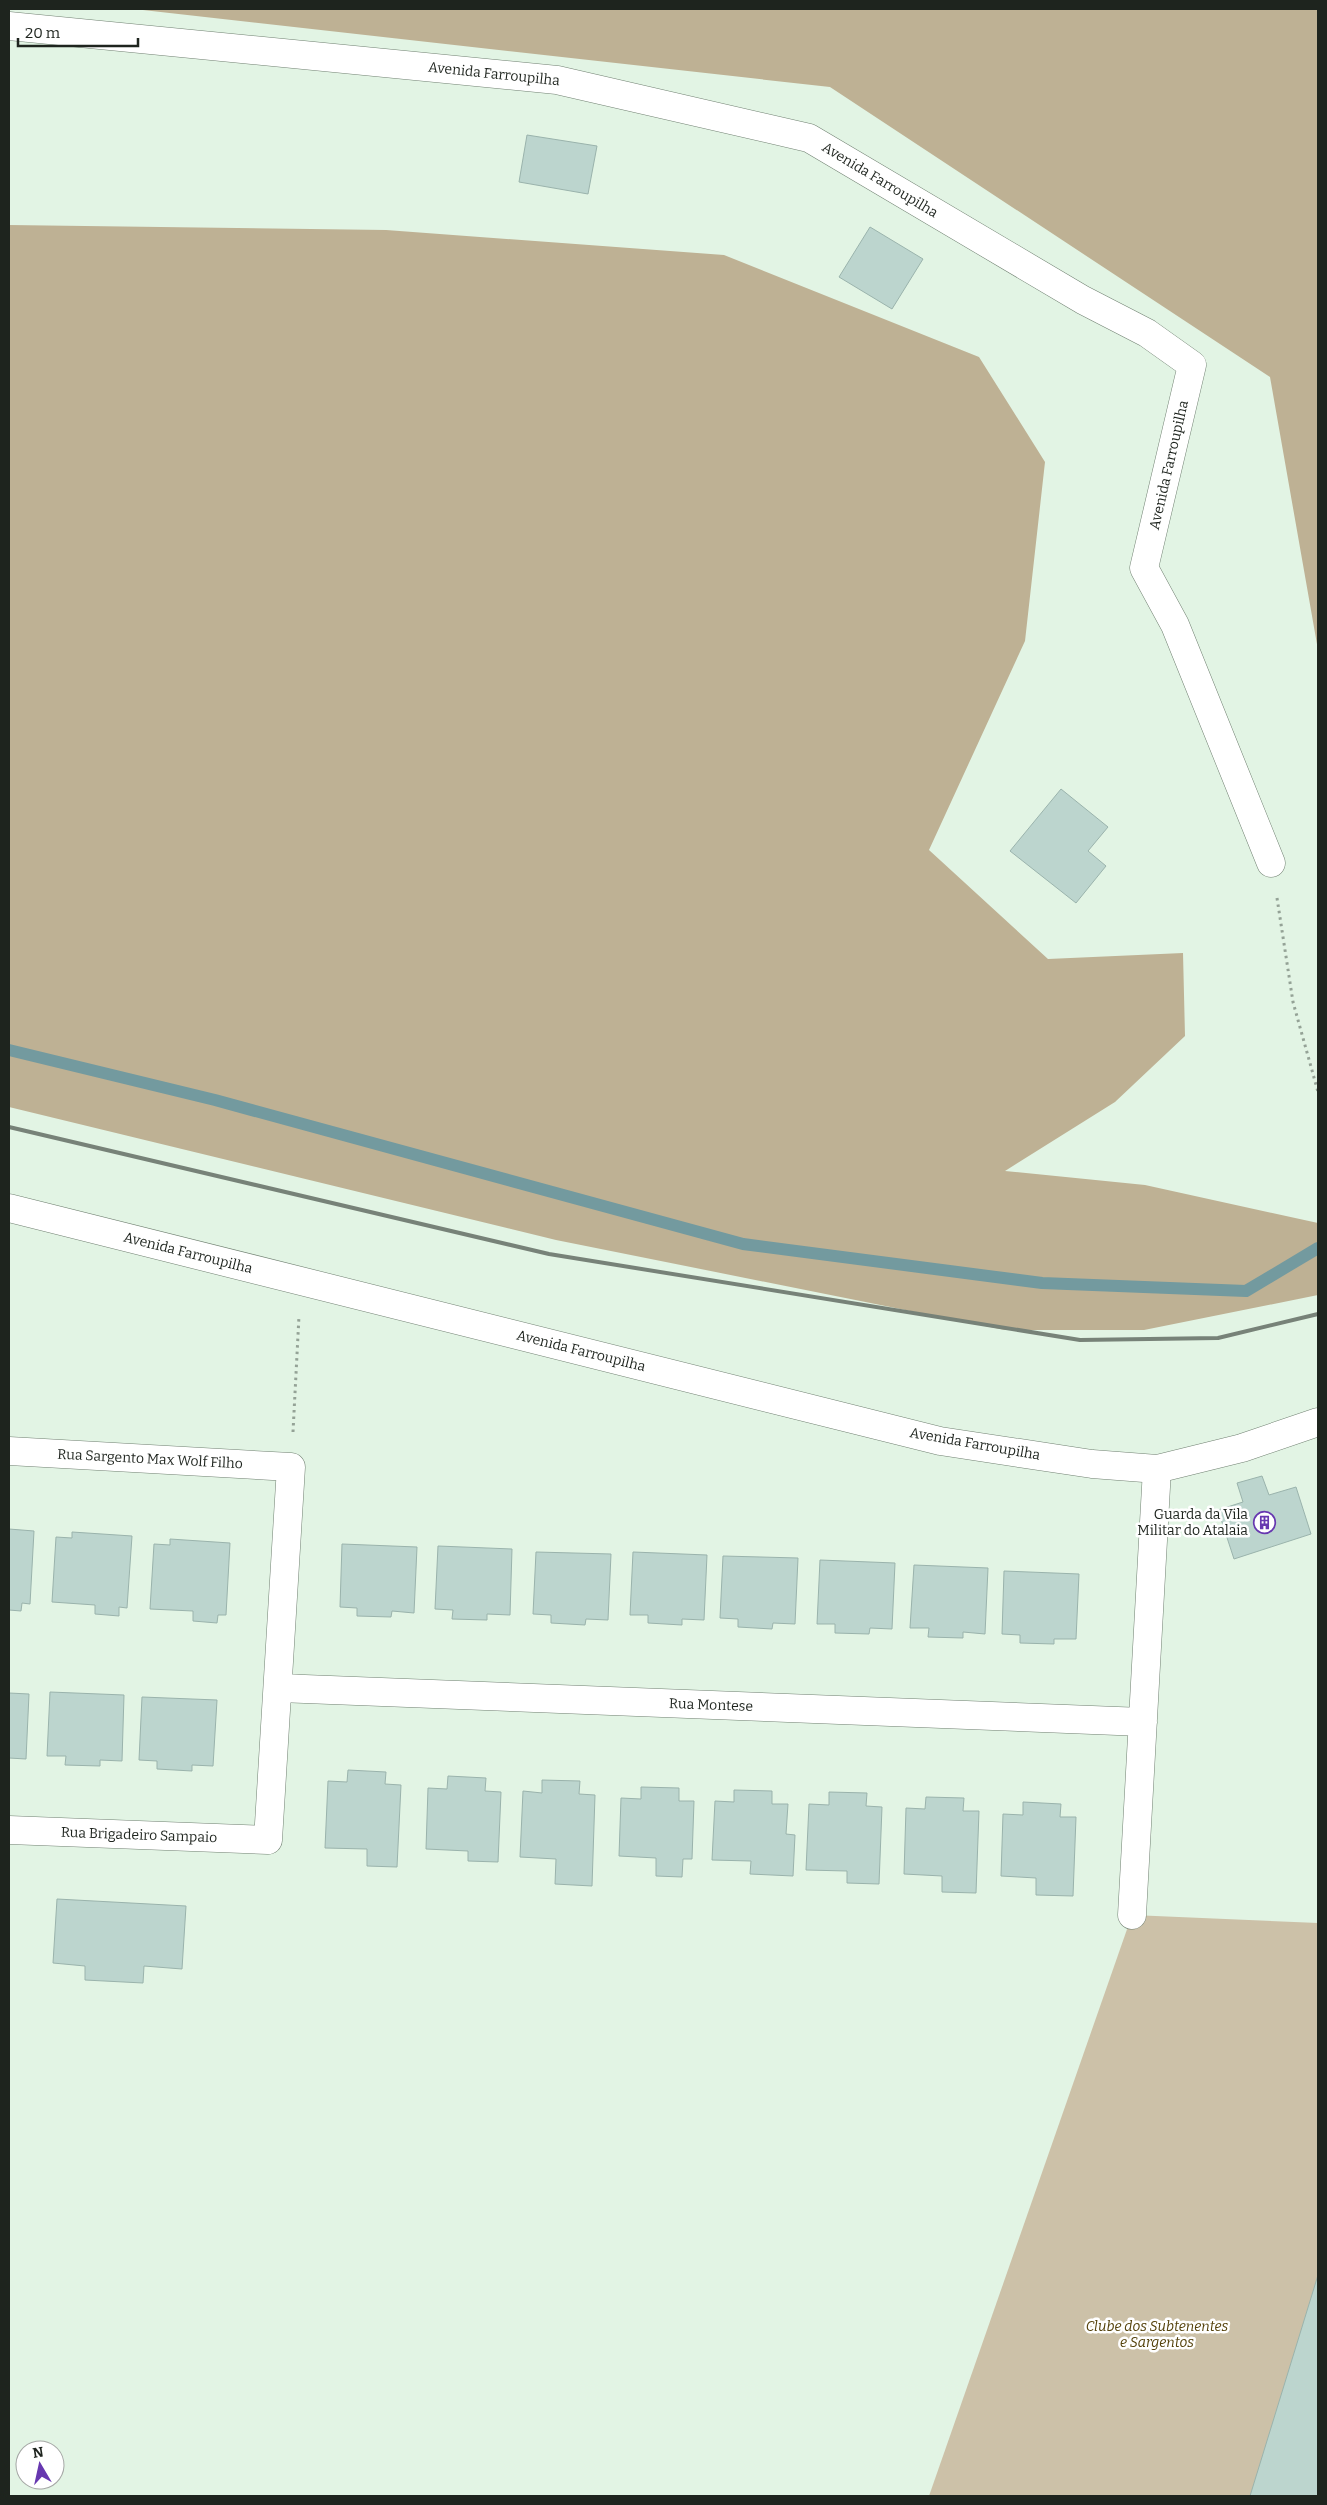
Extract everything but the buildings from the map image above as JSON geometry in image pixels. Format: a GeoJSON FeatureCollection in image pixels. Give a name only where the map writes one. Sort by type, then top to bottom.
{"type":"FeatureCollection","features":[{"type":"Feature","properties":{"kind":"street","name":"Avenida Farroupilha"},"geometry":{"type":"LineString","coordinates":[[9,26],[556,80],[810,138],[1083,300],[1147,333],[1192,365],[1144,568],[1175,624],[1271,863]]}},
{"type":"Feature","properties":{"kind":"street","name":"Avenida Farroupilha"},"geometry":{"type":"LineString","coordinates":[[9,1208],[940,1440],[1092,1464],[1157,1469],[1242,1448],[1318,1422]]}},
{"type":"Feature","properties":{"kind":"street","name":"Rua Sargento Max Wolf Filho"},"geometry":{"type":"LineString","coordinates":[[9,1451],[291,1467]]}},
{"type":"Feature","properties":{"kind":"street"},"geometry":{"type":"LineString","coordinates":[[279,1688],[291,1467]]}},
{"type":"Feature","properties":{"kind":"street"},"geometry":{"type":"LineString","coordinates":[[1132,1915],[1157,1469]]}},
{"type":"Feature","properties":{"kind":"street","name":"Rua Montese"},"geometry":{"type":"LineString","coordinates":[[279,1688],[1143,1722]]}},
{"type":"Feature","properties":{"kind":"street","name":"Rua Brigadeiro Sampaio"},"geometry":{"type":"LineString","coordinates":[[9,1830],[268,1840],[279,1688]]}},
{"type":"Feature","properties":{"kind":"path"},"geometry":{"type":"LineString","coordinates":[[1271,863],[1293,1002],[1318,1092]]}},
{"type":"Feature","properties":{"kind":"path"},"geometry":{"type":"LineString","coordinates":[[291,1467],[301,1281]]}},
{"type":"Feature","properties":{"kind":"green space","name":"Clube dos Subtenentes e Sargentos"},"geometry":{"type":"Polygon","coordinates":[[[1132,1915],[1318,1923],[1318,2496],[929,2496],[1132,1915]]]}},
{"type":"Feature","properties":{"kind":"shaded area"},"geometry":{"type":"Polygon","coordinates":[[[134,9],[1318,9],[1318,650],[1270,377],[830,87],[134,9]]]}},
{"type":"Feature","properties":{"kind":"shaded area"},"geometry":{"type":"Polygon","coordinates":[[[9,225],[386,230],[724,255],[979,357],[1045,462],[1025,641],[929,850],[1048,959],[1183,953],[1185,1036],[1115,1102],[1005,1171],[1145,1185],[1318,1223],[1318,1295],[1144,1330],[1005,1330],[556,1240],[9,1107],[9,225]]]}},
{"type":"Feature","properties":{"kind":"waterway"},"geometry":{"type":"LineString","coordinates":[[9,1050],[215,1100],[743,1244],[1042,1283],[1246,1291],[1318,1248]]}},
{"type":"Feature","properties":{"kind":"railway"},"geometry":{"type":"LineString","coordinates":[[9,1127],[549,1254],[1080,1340],[1218,1338],[1318,1314]]}},
{"type":"Feature","properties":{"kind":"place","name":"Guarda da Vila Militar do Atalaia"},"geometry":{"type":"Point","coordinates":[1264,1522]}}]}
